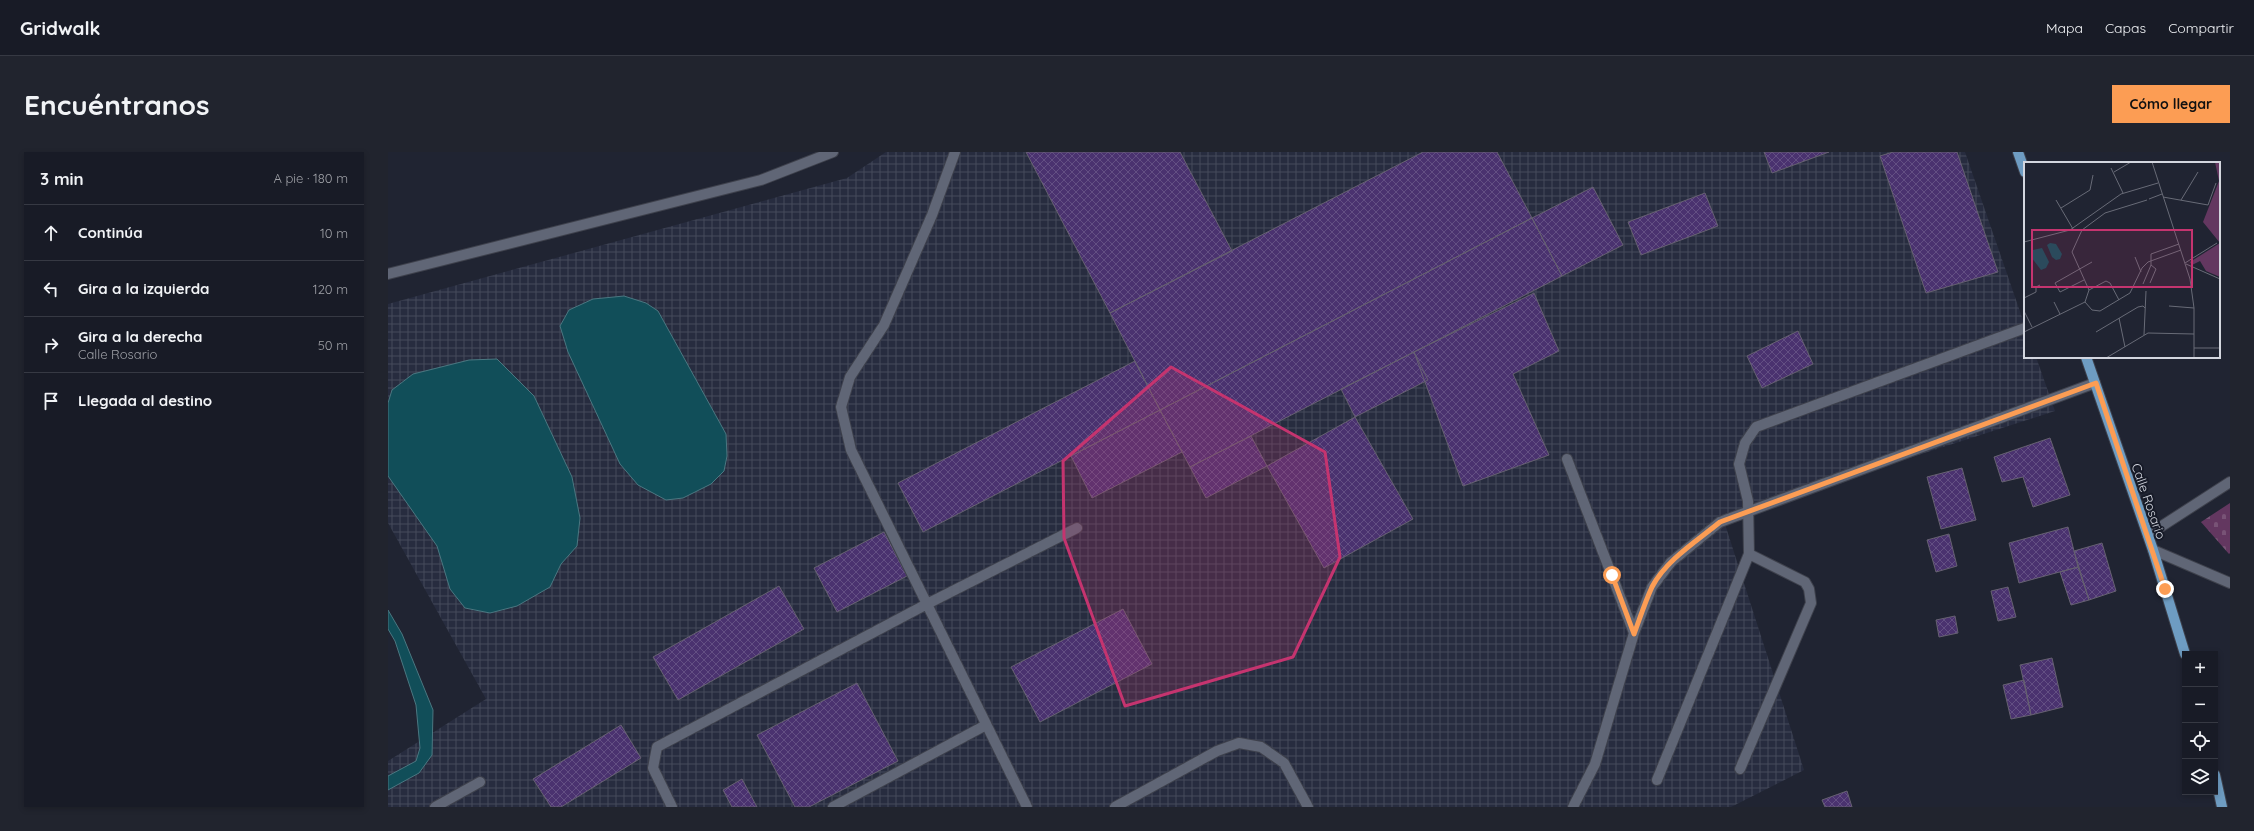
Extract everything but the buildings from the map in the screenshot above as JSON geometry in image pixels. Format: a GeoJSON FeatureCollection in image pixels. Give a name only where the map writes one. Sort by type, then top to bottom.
{"type":"FeatureCollection","features":[{"type":"Feature","properties":{"kind":"main road"},"geometry":{"type":"LineString","coordinates":[[2018,152],[2024,169]]}},
{"type":"Feature","properties":{"kind":"main road","name":"Calle Rosario"},"geometry":{"type":"LineString","coordinates":[[2086,358],[2148,535],[2184,651]]}},
{"type":"Feature","properties":{"kind":"main road"},"geometry":{"type":"LineString","coordinates":[[2218,789],[2222,807]]}},
{"type":"Feature","properties":{"kind":"street"},"geometry":{"type":"LineString","coordinates":[[388,274],[761,180],[832,152]]}},
{"type":"Feature","properties":{"kind":"street"},"geometry":{"type":"LineString","coordinates":[[955,152],[932,215],[884,325],[850,377],[841,407],[851,450],[1027,807]]}},
{"type":"Feature","properties":{"kind":"street"},"geometry":{"type":"LineString","coordinates":[[1657,780],[1749,554],[1749,513],[1739,464],[1745,443],[1756,427],[2024,328]]}},
{"type":"Feature","properties":{"kind":"street"},"geometry":{"type":"LineString","coordinates":[[1573,807],[1595,764],[1634,634],[1652,586],[1671,562],[1720,522],[1749,513],[2096,383]]}},
{"type":"Feature","properties":{"kind":"street"},"geometry":{"type":"LineString","coordinates":[[1567,459],[1634,634]]}},
{"type":"Feature","properties":{"kind":"street"},"geometry":{"type":"LineString","coordinates":[[2148,535],[2230,482]]}},
{"type":"Feature","properties":{"kind":"street"},"geometry":{"type":"LineString","coordinates":[[672,807],[653,768],[657,747],[927,604],[1077,528]]}},
{"type":"Feature","properties":{"kind":"street"},"geometry":{"type":"LineString","coordinates":[[2153,550],[2230,583]]}},
{"type":"Feature","properties":{"kind":"street"},"geometry":{"type":"LineString","coordinates":[[1740,769],[1811,602],[1809,588],[1805,582],[1749,554]]}},
{"type":"Feature","properties":{"kind":"street"},"geometry":{"type":"LineString","coordinates":[[833,807],[986,725]]}},
{"type":"Feature","properties":{"kind":"street"},"geometry":{"type":"LineString","coordinates":[[1115,807],[1217,751],[1239,743],[1260,747],[1284,763],[1308,807]]}},
{"type":"Feature","properties":{"kind":"street"},"geometry":{"type":"LineString","coordinates":[[436,807],[480,782]]}},
{"type":"Feature","properties":{"kind":"highlighted area"},"geometry":{"type":"Polygon","coordinates":[[[1171,367],[1325,452],[1340,557],[1293,657],[1125,706],[1064,538],[1063,461],[1171,367]]]}},
{"type":"Feature","properties":{"kind":"shaded area"},"geometry":{"type":"Polygon","coordinates":[[[886,152],[1965,152],[2024,323],[2024,358],[2036,358],[2055,411],[1723,518],[1804,770],[1731,807],[388,807],[388,761],[486,699],[388,523],[388,304],[847,178],[886,152]]]}},
{"type":"Feature","properties":{"kind":"shaded area"},"geometry":{"type":"Polygon","coordinates":[[[624,296],[646,303],[658,311],[726,434],[727,456],[724,471],[711,484],[683,498],[666,500],[638,485],[620,464],[568,352],[560,326],[569,310],[593,299],[624,296]]]}},
{"type":"Feature","properties":{"kind":"shaded area"},"geometry":{"type":"Polygon","coordinates":[[[497,359],[534,396],[572,477],[580,518],[577,546],[561,564],[550,587],[517,606],[490,613],[465,608],[450,589],[437,546],[388,476],[388,403],[392,390],[413,374],[469,360],[497,359]]]}},
{"type":"Feature","properties":{"kind":"shaded area"},"geometry":{"type":"Polygon","coordinates":[[[388,610],[402,634],[433,710],[432,755],[419,773],[388,790],[388,776],[416,761],[420,748],[416,705],[395,641],[388,629],[388,610]]]}},
{"type":"Feature","properties":{"kind":"green space"},"geometry":{"type":"Polygon","coordinates":[[[2230,503],[2230,553],[2229,554],[2201,522],[2230,503]]]}},
{"type":"Feature","properties":{"kind":"route"},"geometry":{"type":"LineString","coordinates":[[1612,575],[1634,634],[1652,586],[1671,562],[1720,522],[1749,513],[2096,383],[2097,390],[2153,550],[2165,589]]}}]}
